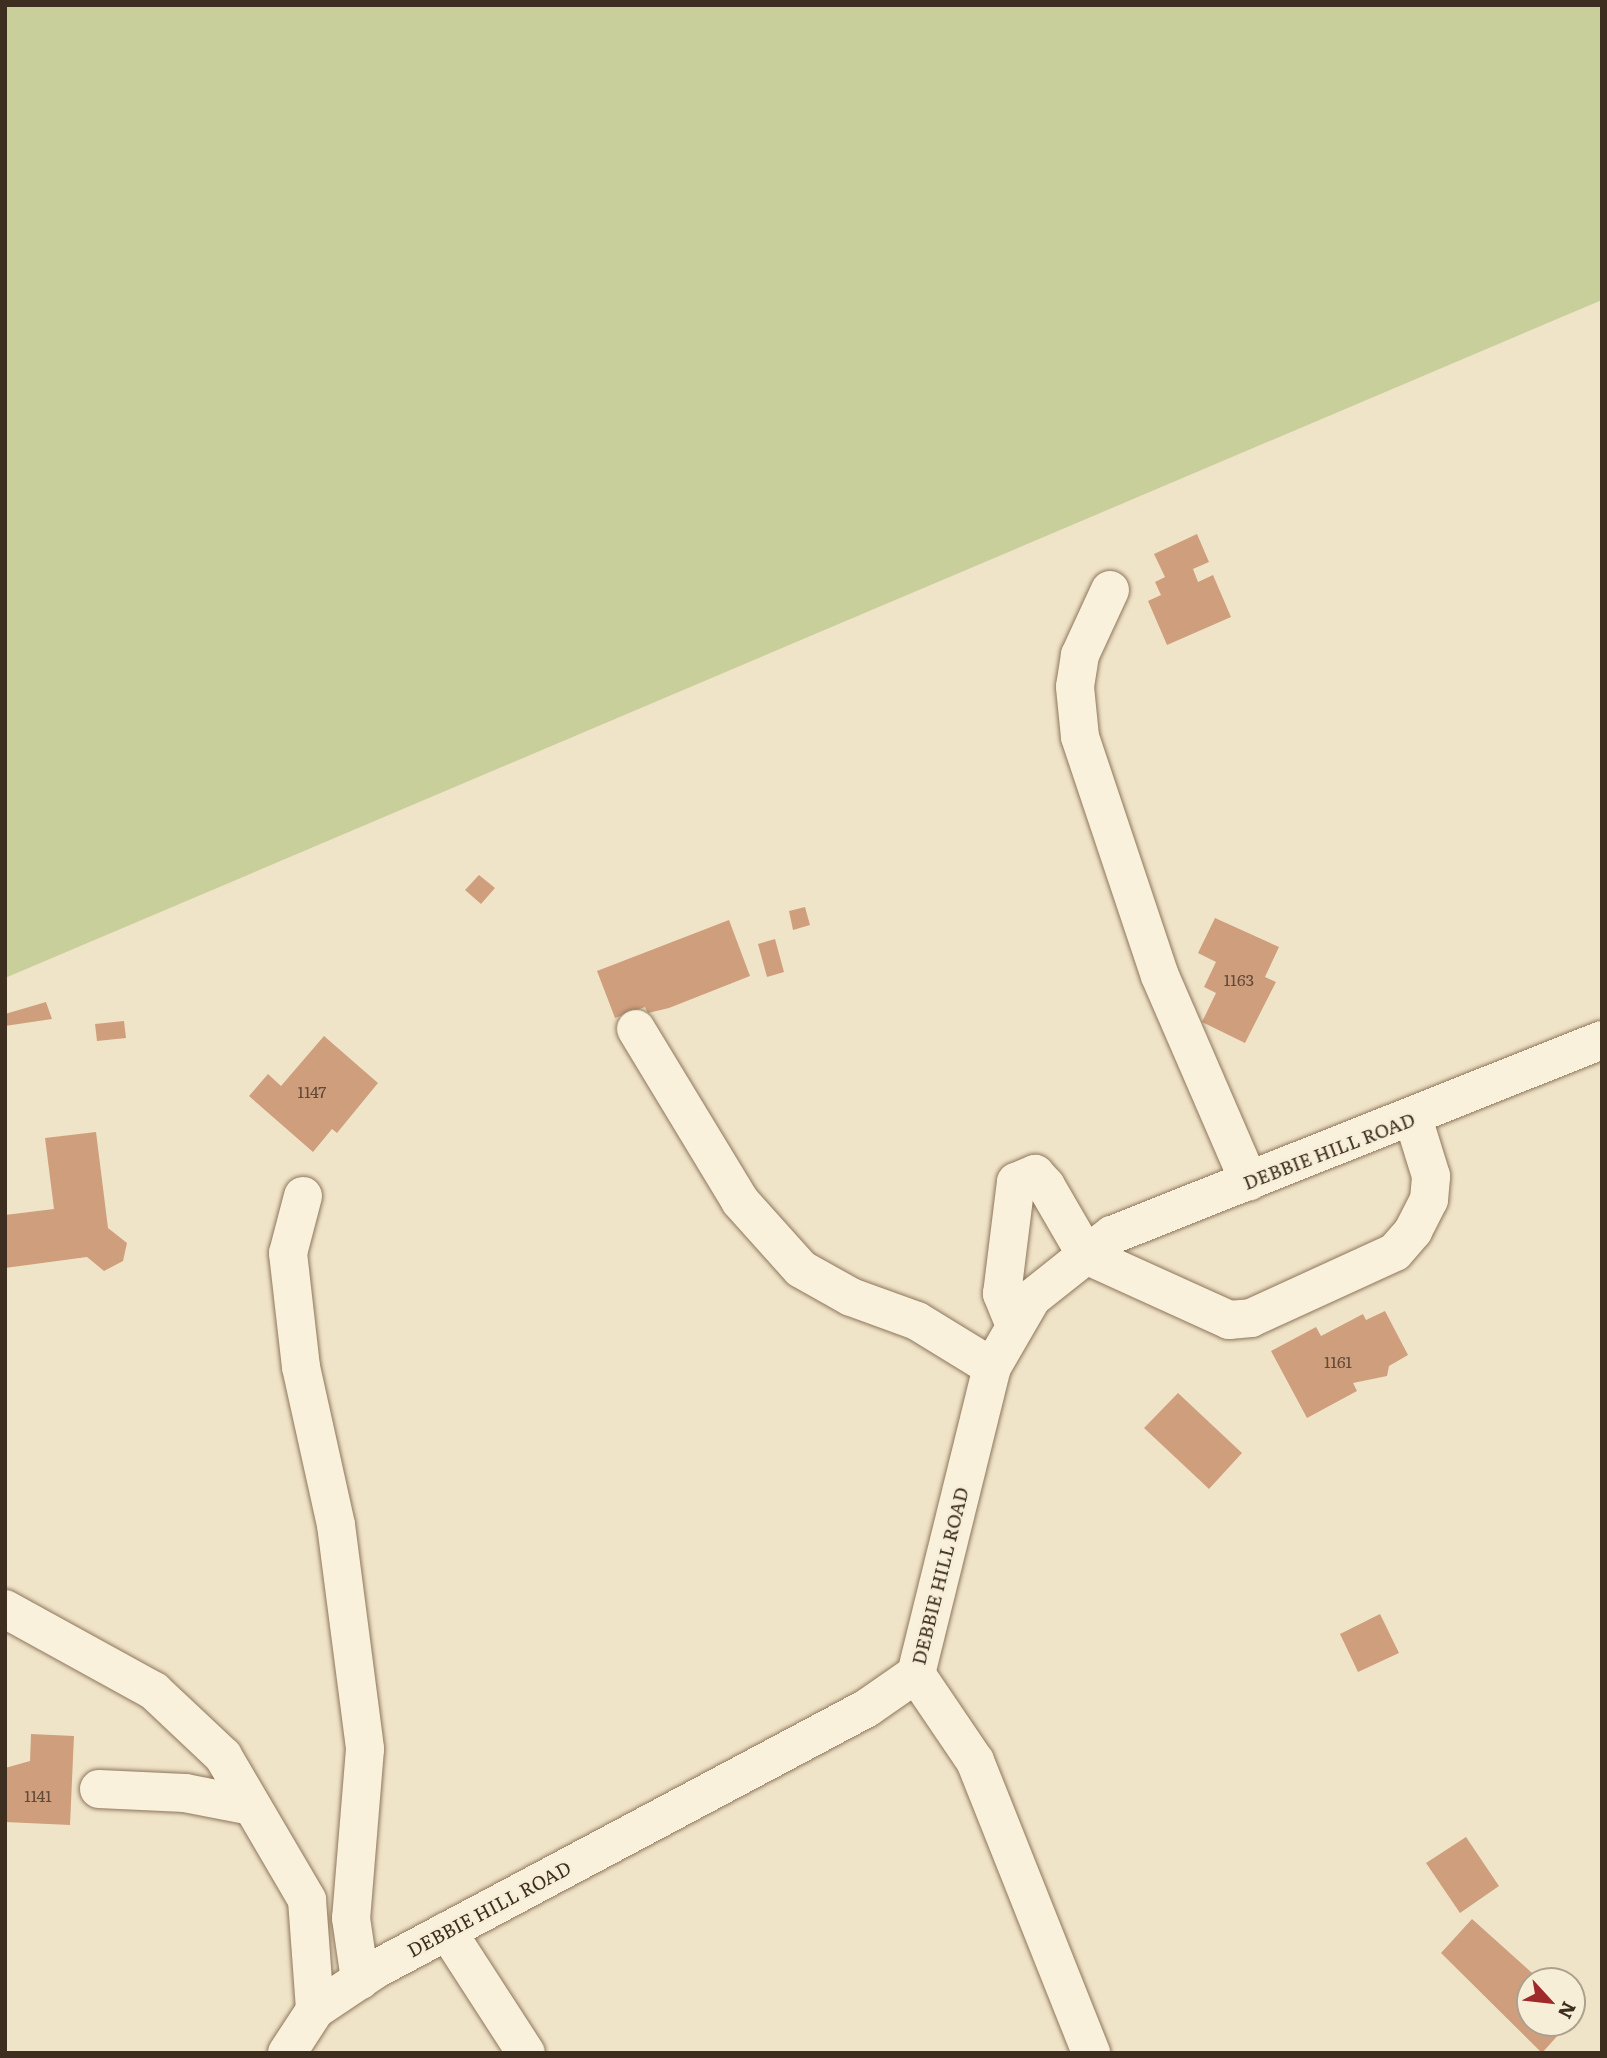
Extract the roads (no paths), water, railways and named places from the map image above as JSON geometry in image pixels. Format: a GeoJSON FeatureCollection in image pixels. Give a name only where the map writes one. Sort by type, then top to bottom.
{"type":"FeatureCollection","features":[{"type":"Feature","properties":{"kind":"street"},"geometry":{"type":"LineString","coordinates":[[1111,590],[1080,655],[1075,687],[1080,737],[1160,976],[1249,1182]]}},
{"type":"Feature","properties":{"kind":"street"},"geometry":{"type":"LineString","coordinates":[[636,1029],[740,1201],[801,1269],[851,1297],[917,1321],[992,1367]]}},
{"type":"Feature","properties":{"kind":"street","name":"DEBBIE HILL ROAD"},"geometry":{"type":"LineString","coordinates":[[287,2053],[315,2010],[360,1980],[867,1708],[916,1674],[992,1367],[1032,1298],[1086,1255],[1112,1235],[1413,1118],[1602,1040]]}},
{"type":"Feature","properties":{"kind":"street"},"geometry":{"type":"LineString","coordinates":[[1015,1326],[1002,1294],[1016,1182],[1035,1174],[1086,1255],[1229,1320],[1251,1318],[1395,1252],[1413,1231],[1429,1200],[1432,1176],[1413,1118]]}},
{"type":"Feature","properties":{"kind":"street"},"geometry":{"type":"LineString","coordinates":[[303,1196],[288,1253],[290,1278],[301,1367],[336,1525],[365,1749],[352,1918],[360,1980]]}},
{"type":"Feature","properties":{"kind":"street"},"geometry":{"type":"LineString","coordinates":[[5,1609],[154,1691],[223,1756],[307,1900],[315,2010]]}},
{"type":"Feature","properties":{"kind":"street"},"geometry":{"type":"LineString","coordinates":[[916,1674],[975,1761],[1091,2053]]}},
{"type":"Feature","properties":{"kind":"street"},"geometry":{"type":"LineString","coordinates":[[99,1789],[185,1793],[251,1806]]}},
{"type":"Feature","properties":{"kind":"street"},"geometry":{"type":"LineString","coordinates":[[447,1931],[526,2053]]}}]}
